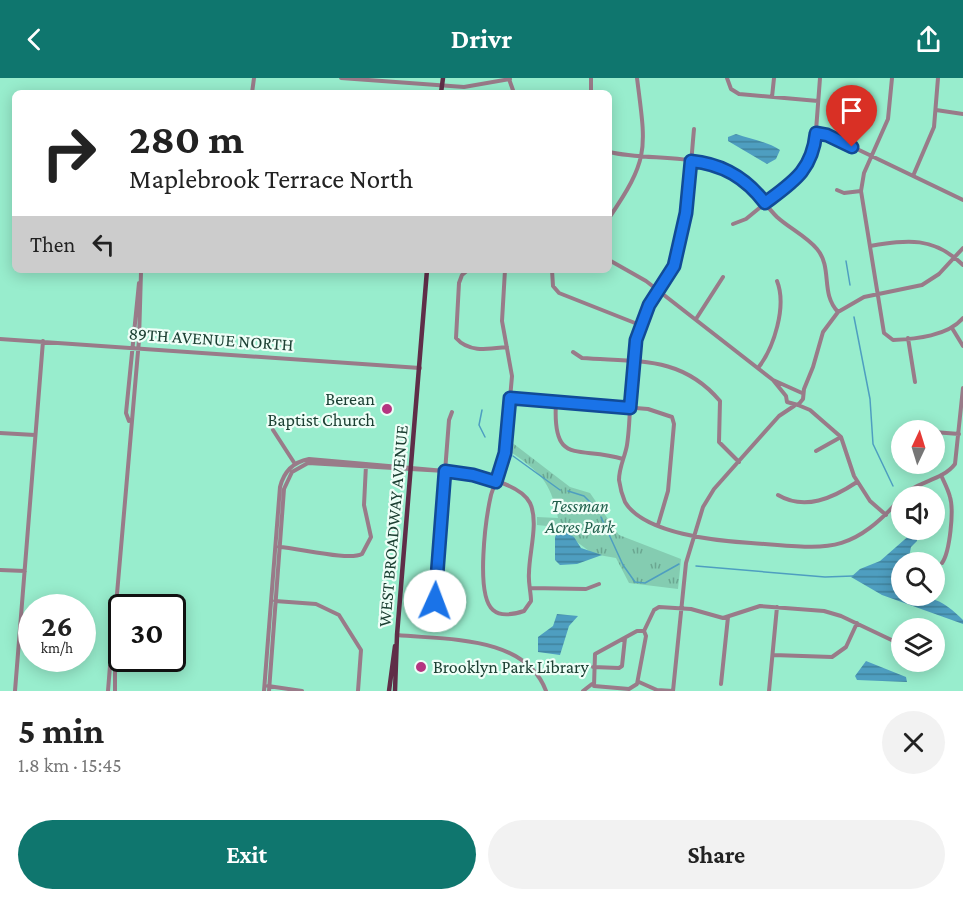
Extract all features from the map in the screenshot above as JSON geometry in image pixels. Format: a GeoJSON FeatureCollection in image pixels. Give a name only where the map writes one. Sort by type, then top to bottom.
{"type":"FeatureCollection","features":[{"type":"Feature","properties":{"kind":"main road"},"geometry":{"type":"LineString","coordinates":[[441,90],[443,78]]}},
{"type":"Feature","properties":{"kind":"main road","name":"WEST BROADWAY AVENUE"},"geometry":{"type":"LineString","coordinates":[[395,691],[397,638],[427,273]]}},
{"type":"Feature","properties":{"kind":"main road","name":"WEST BROADWAY AVENUE"},"geometry":{"type":"LineString","coordinates":[[389,691],[397,638]]}},
{"type":"Feature","properties":{"kind":"street"},"geometry":{"type":"LineString","coordinates":[[340,78],[475,87],[509,79]]}},
{"type":"Feature","properties":{"kind":"street"},"geometry":{"type":"LineString","coordinates":[[612,214],[634,181],[642,157],[644,129],[637,78]]}},
{"type":"Feature","properties":{"kind":"street"},"geometry":{"type":"LineString","coordinates":[[727,78],[731,89],[739,94],[818,101]]}},
{"type":"Feature","properties":{"kind":"street"},"geometry":{"type":"LineString","coordinates":[[772,97],[774,78]]}},
{"type":"Feature","properties":{"kind":"street"},"geometry":{"type":"LineString","coordinates":[[733,225],[746,219],[805,169],[814,150],[820,78]]}},
{"type":"Feature","properties":{"kind":"street"},"geometry":{"type":"LineString","coordinates":[[892,78],[888,119],[862,179],[861,191],[884,333],[890,339],[908,339],[952,328],[963,318]]}},
{"type":"Feature","properties":{"kind":"street"},"geometry":{"type":"LineString","coordinates":[[913,176],[931,135],[936,110],[938,78]]}},
{"type":"Feature","properties":{"kind":"street"},"geometry":{"type":"LineString","coordinates":[[936,110],[963,114]]}},
{"type":"Feature","properties":{"kind":"street"},"geometry":{"type":"LineString","coordinates":[[694,129],[686,213],[677,258],[671,273],[640,325],[633,362],[620,488],[632,510],[645,520],[694,536],[723,542],[821,548],[860,536],[891,509]]}},
{"type":"Feature","properties":{"kind":"street"},"geometry":{"type":"LineString","coordinates":[[816,133],[832,137],[963,200]]}},
{"type":"Feature","properties":{"kind":"street"},"geometry":{"type":"LineString","coordinates":[[612,152],[691,161],[713,165],[734,173],[785,224],[817,249],[826,268],[829,300],[838,312]]}},
{"type":"Feature","properties":{"kind":"street"},"geometry":{"type":"LineString","coordinates":[[837,190],[844,193],[861,191]]}},
{"type":"Feature","properties":{"kind":"street"},"geometry":{"type":"LineString","coordinates":[[870,246],[911,242],[944,248],[963,265]]}},
{"type":"Feature","properties":{"kind":"street"},"geometry":{"type":"LineString","coordinates":[[639,682],[657,690],[673,691],[675,646],[682,609],[686,563],[703,507],[714,489],[779,416],[796,405],[803,396],[823,332],[838,312],[857,299],[922,285],[939,274],[963,248]]}},
{"type":"Feature","properties":{"kind":"street"},"geometry":{"type":"LineString","coordinates":[[612,262],[659,291],[773,380],[791,389],[797,388],[809,377]]}},
{"type":"Feature","properties":{"kind":"street"},"geometry":{"type":"LineString","coordinates":[[130,422],[126,413],[141,273]]}},
{"type":"Feature","properties":{"kind":"street"},"geometry":{"type":"LineString","coordinates":[[119,594],[130,422],[133,414],[138,347],[141,273]]}},
{"type":"Feature","properties":{"kind":"street"},"geometry":{"type":"LineString","coordinates":[[465,273],[460,279],[456,338],[462,345],[491,350],[507,347]]}},
{"type":"Feature","properties":{"kind":"street"},"geometry":{"type":"LineString","coordinates":[[302,691],[267,688],[282,477],[296,466],[308,463],[445,471],[473,475],[496,482],[521,492],[532,507],[530,605],[521,612],[498,614],[490,608],[486,599],[483,576],[488,516],[496,482],[505,453],[510,398],[512,368],[502,321],[505,273]]}},
{"type":"Feature","properties":{"kind":"street"},"geometry":{"type":"LineString","coordinates":[[552,273],[553,286],[559,293],[640,325]]}},
{"type":"Feature","properties":{"kind":"street"},"geometry":{"type":"LineString","coordinates":[[696,319],[723,277]]}},
{"type":"Feature","properties":{"kind":"street"},"geometry":{"type":"LineString","coordinates":[[758,368],[769,352],[776,332],[780,289],[777,281]]}},
{"type":"Feature","properties":{"kind":"street"},"geometry":{"type":"LineString","coordinates":[[952,328],[963,346]]}},
{"type":"Feature","properties":{"kind":"street","name":"89TH AVENUE NORTH"},"geometry":{"type":"LineString","coordinates":[[0,339],[420,368]]}},
{"type":"Feature","properties":{"kind":"street"},"geometry":{"type":"LineString","coordinates":[[908,339],[915,382]]}},
{"type":"Feature","properties":{"kind":"street"},"geometry":{"type":"LineString","coordinates":[[15,691],[43,342]]}},
{"type":"Feature","properties":{"kind":"street"},"geometry":{"type":"LineString","coordinates":[[573,352],[582,358],[677,368],[717,396],[720,401],[719,442],[739,462]]}},
{"type":"Feature","properties":{"kind":"street"},"geometry":{"type":"LineString","coordinates":[[773,380],[786,397],[796,405],[810,410]]}},
{"type":"Feature","properties":{"kind":"street"},"geometry":{"type":"LineString","coordinates":[[797,388],[810,410],[840,437],[857,482],[870,501],[886,515]]}},
{"type":"Feature","properties":{"kind":"street"},"geometry":{"type":"LineString","coordinates":[[914,486],[941,475],[952,468],[956,461],[963,388]]}},
{"type":"Feature","properties":{"kind":"street"},"geometry":{"type":"LineString","coordinates":[[779,416],[791,389]]}},
{"type":"Feature","properties":{"kind":"street"},"geometry":{"type":"LineString","coordinates":[[510,398],[653,410],[672,417],[674,423],[668,491],[658,525]]}},
{"type":"Feature","properties":{"kind":"street"},"geometry":{"type":"LineString","coordinates":[[556,402],[555,429],[564,445],[575,452],[623,459]]}},
{"type":"Feature","properties":{"kind":"street"},"geometry":{"type":"LineString","coordinates":[[435,601],[452,411]]}},
{"type":"Feature","properties":{"kind":"street"},"geometry":{"type":"LineString","coordinates":[[273,430],[296,466]]}},
{"type":"Feature","properties":{"kind":"street"},"geometry":{"type":"LineString","coordinates":[[0,433],[35,435]]}},
{"type":"Feature","properties":{"kind":"street"},"geometry":{"type":"LineString","coordinates":[[945,433],[959,434]]}},
{"type":"Feature","properties":{"kind":"street"},"geometry":{"type":"LineString","coordinates":[[816,451],[840,437]]}},
{"type":"Feature","properties":{"kind":"street"},"geometry":{"type":"LineString","coordinates":[[277,547],[311,549],[350,558],[362,554],[371,537],[363,505],[366,465]]}},
{"type":"Feature","properties":{"kind":"street"},"geometry":{"type":"LineString","coordinates":[[941,475],[951,498],[945,558]]}},
{"type":"Feature","properties":{"kind":"street"},"geometry":{"type":"LineString","coordinates":[[778,495],[786,500],[817,502],[832,497],[857,482]]}},
{"type":"Feature","properties":{"kind":"street"},"geometry":{"type":"LineString","coordinates":[[0,570],[25,571]]}},
{"type":"Feature","properties":{"kind":"street"},"geometry":{"type":"LineString","coordinates":[[530,588],[586,590],[599,584]]}},
{"type":"Feature","properties":{"kind":"street"},"geometry":{"type":"LineString","coordinates":[[273,601],[316,604],[339,615],[361,651],[358,691]]}},
{"type":"Feature","properties":{"kind":"street"},"geometry":{"type":"LineString","coordinates":[[592,684],[595,687],[629,689],[639,682],[646,639],[644,631],[656,608],[682,609],[714,617],[728,617],[756,606],[829,612],[891,640]]}},
{"type":"Feature","properties":{"kind":"street"},"geometry":{"type":"LineString","coordinates":[[769,691],[777,607]]}},
{"type":"Feature","properties":{"kind":"street"},"geometry":{"type":"LineString","coordinates":[[721,684],[728,617]]}},
{"type":"Feature","properties":{"kind":"street"},"geometry":{"type":"LineString","coordinates":[[773,655],[832,657],[846,647],[856,623]]}},
{"type":"Feature","properties":{"kind":"street"},"geometry":{"type":"LineString","coordinates":[[583,691],[592,684],[595,654],[637,631],[644,631]]}},
{"type":"Feature","properties":{"kind":"street"},"geometry":{"type":"LineString","coordinates":[[397,638],[459,641],[506,651],[532,669],[546,691]]}},
{"type":"Feature","properties":{"kind":"street"},"geometry":{"type":"LineString","coordinates":[[593,667],[619,668],[622,666],[625,638]]}},
{"type":"Feature","properties":{"kind":"street"},"geometry":{"type":"LineString","coordinates":[[108,691],[110,672]]}},
{"type":"Feature","properties":{"kind":"street"},"geometry":{"type":"LineString","coordinates":[[115,691],[116,672]]}},
{"type":"Feature","properties":{"kind":"green space","name":"Tessman Acres Park"},"geometry":{"type":"Polygon","coordinates":[[[510,441],[570,487],[590,493],[619,535],[681,559],[678,589],[629,583],[616,558],[593,554],[557,527],[537,525],[537,517],[558,518],[555,505],[542,478],[528,464],[508,450],[510,441]]]}},
{"type":"Feature","properties":{"kind":"water"},"geometry":{"type":"Polygon","coordinates":[[[736,134],[780,150],[776,159],[767,164],[728,141],[728,137],[736,134]]]}},
{"type":"Feature","properties":{"kind":"water"},"geometry":{"type":"Polygon","coordinates":[[[560,529],[574,537],[581,548],[602,555],[577,564],[560,565],[555,560],[555,537],[560,529]]]}},
{"type":"Feature","properties":{"kind":"water"},"geometry":{"type":"Polygon","coordinates":[[[904,540],[917,540],[910,552],[891,552],[891,598],[851,577],[860,569],[880,561],[904,540]]]}},
{"type":"Feature","properties":{"kind":"water"},"geometry":{"type":"Polygon","coordinates":[[[945,605],[963,620],[963,624],[913,606],[945,605]]]}},
{"type":"Feature","properties":{"kind":"water"},"geometry":{"type":"Polygon","coordinates":[[[557,614],[578,616],[569,626],[560,655],[538,652],[538,637],[553,626],[557,614]]]}},
{"type":"Feature","properties":{"kind":"water"},"geometry":{"type":"Polygon","coordinates":[[[866,661],[906,677],[907,682],[857,680],[855,676],[866,661]]]}},
{"type":"Feature","properties":{"kind":"waterway"},"geometry":{"type":"LineString","coordinates":[[846,261],[850,285]]}},
{"type":"Feature","properties":{"kind":"waterway"},"geometry":{"type":"LineString","coordinates":[[854,317],[870,399],[873,444],[893,486]]}},
{"type":"Feature","properties":{"kind":"waterway"},"geometry":{"type":"LineString","coordinates":[[482,410],[479,425],[485,437]]}},
{"type":"Feature","properties":{"kind":"waterway"},"geometry":{"type":"LineString","coordinates":[[513,456],[560,490]]}},
{"type":"Feature","properties":{"kind":"waterway"},"geometry":{"type":"LineString","coordinates":[[568,491],[584,496],[598,510]]}},
{"type":"Feature","properties":{"kind":"waterway"},"geometry":{"type":"LineString","coordinates":[[601,517],[623,565],[635,582],[645,583],[679,564]]}},
{"type":"Feature","properties":{"kind":"waterway"},"geometry":{"type":"LineString","coordinates":[[696,566],[825,577],[853,576]]}},
{"type":"Feature","properties":{"kind":"place","name":"Berean Baptist Church"},"geometry":{"type":"Point","coordinates":[387,409]}},
{"type":"Feature","properties":{"kind":"place","name":"Brooklyn Park Library"},"geometry":{"type":"Point","coordinates":[421,667]}},
{"type":"Feature","properties":{"kind":"route"},"geometry":{"type":"LineString","coordinates":[[435,601],[445,471],[479,476],[496,482],[504,461],[510,398],[630,408],[636,340],[649,305],[667,280],[677,258],[686,213],[691,161],[724,168],[734,173],[765,203],[805,169],[814,150],[816,133],[827,135],[852,147]]}}]}
